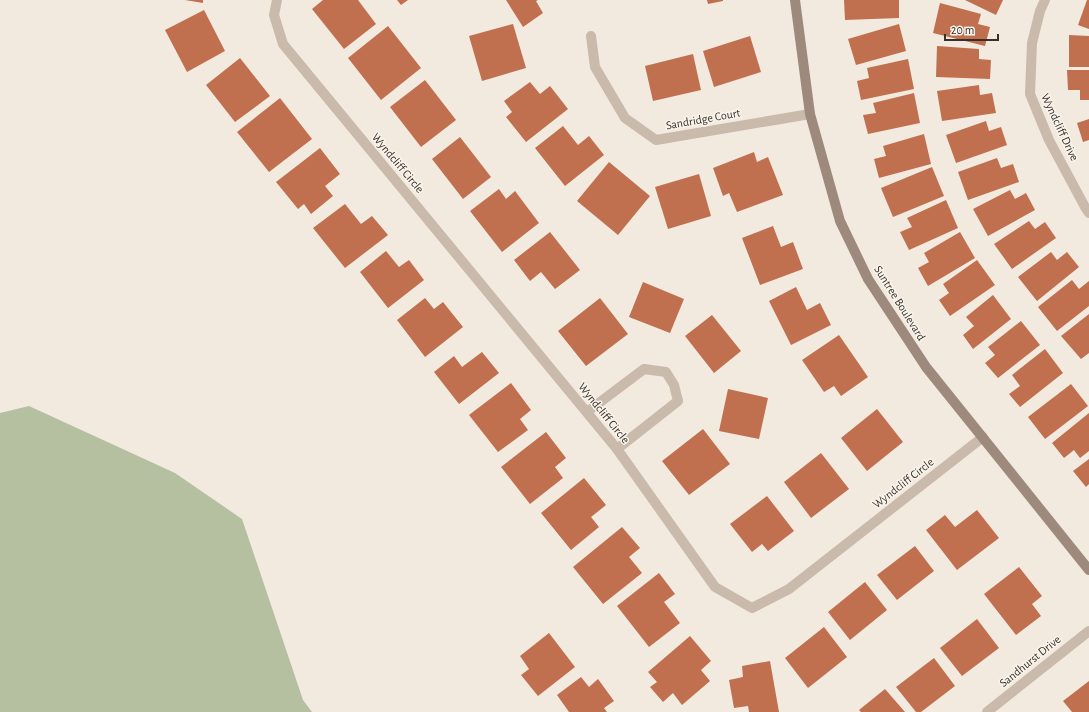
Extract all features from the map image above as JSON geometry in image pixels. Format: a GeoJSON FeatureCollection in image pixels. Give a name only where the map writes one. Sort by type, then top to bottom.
{"type":"FeatureCollection","features":[{"type":"Feature","properties":{"kind":"street","name":"Wyndcliff Circle"},"geometry":{"type":"LineString","coordinates":[[277,0],[274,15],[283,44],[617,449],[715,587],[752,608],[789,589],[983,437]]}},
{"type":"Feature","properties":{"kind":"street","name":"Suntree Boulevard"},"geometry":{"type":"LineString","coordinates":[[795,0],[810,114],[840,221],[868,279],[926,367],[1089,570]]}},
{"type":"Feature","properties":{"kind":"street","name":"Wyndcliff Drive"},"geometry":{"type":"LineString","coordinates":[[1045,0],[1040,11],[1032,43],[1030,94],[1049,140],[1089,213]]}},
{"type":"Feature","properties":{"kind":"street","name":"Sandridge Court"},"geometry":{"type":"LineString","coordinates":[[590,36],[595,67],[625,118],[656,140],[810,114]]}},
{"type":"Feature","properties":{"kind":"street"},"geometry":{"type":"LineString","coordinates":[[587,412],[644,368],[666,372],[674,385],[678,401],[617,449]]}},
{"type":"Feature","properties":{"kind":"street","name":"Sandhurst Drive"},"geometry":{"type":"LineString","coordinates":[[987,712],[1089,631]]}},
{"type":"Feature","properties":{"kind":"green space"},"geometry":{"type":"Polygon","coordinates":[[[29,406],[175,473],[242,519],[303,700],[312,712],[0,712],[0,413],[29,406]]]}},
{"type":"Feature","properties":{"kind":"building"},"geometry":{"type":"Polygon","coordinates":[[[185,0],[203,0],[203,3],[185,0]]]}},
{"type":"Feature","properties":{"kind":"building"},"geometry":{"type":"Polygon","coordinates":[[[323,0],[358,0],[376,24],[344,49],[312,9],[323,0]]]}},
{"type":"Feature","properties":{"kind":"building"},"geometry":{"type":"Polygon","coordinates":[[[397,0],[408,0],[401,5],[397,0]]]}},
{"type":"Feature","properties":{"kind":"building"},"geometry":{"type":"Polygon","coordinates":[[[506,0],[538,0],[536,1],[543,13],[523,27],[506,0]]]}},
{"type":"Feature","properties":{"kind":"building"},"geometry":{"type":"Polygon","coordinates":[[[707,0],[723,0],[723,1],[708,4],[707,0]]]}},
{"type":"Feature","properties":{"kind":"building"},"geometry":{"type":"Polygon","coordinates":[[[844,0],[899,0],[899,18],[845,20],[844,0]]]}},
{"type":"Feature","properties":{"kind":"building"},"geometry":{"type":"Polygon","coordinates":[[[965,0],[1003,0],[996,15],[965,0]]]}},
{"type":"Feature","properties":{"kind":"building"},"geometry":{"type":"Polygon","coordinates":[[[1087,0],[1089,0],[1089,29],[1078,25],[1087,0]]]}},
{"type":"Feature","properties":{"kind":"building"},"geometry":{"type":"Polygon","coordinates":[[[940,3],[981,14],[978,24],[990,27],[985,46],[933,33],[940,3]]]}},
{"type":"Feature","properties":{"kind":"building"},"geometry":{"type":"Polygon","coordinates":[[[204,10],[225,51],[187,72],[165,30],[204,10]]]}},
{"type":"Feature","properties":{"kind":"building"},"geometry":{"type":"Polygon","coordinates":[[[513,24],[526,68],[482,81],[469,36],[513,24]]]}},
{"type":"Feature","properties":{"kind":"building"},"geometry":{"type":"Polygon","coordinates":[[[899,24],[906,51],[856,65],[848,39],[899,24]]]}},
{"type":"Feature","properties":{"kind":"building"},"geometry":{"type":"Polygon","coordinates":[[[388,26],[421,68],[381,100],[348,58],[388,26]]]}},
{"type":"Feature","properties":{"kind":"building"},"geometry":{"type":"Polygon","coordinates":[[[1069,35],[1089,36],[1089,67],[1069,67],[1069,35]]]}},
{"type":"Feature","properties":{"kind":"building"},"geometry":{"type":"Polygon","coordinates":[[[750,36],[761,72],[714,87],[703,51],[750,36]]]}},
{"type":"Feature","properties":{"kind":"building"},"geometry":{"type":"Polygon","coordinates":[[[937,46],[979,49],[979,59],[991,60],[990,79],[936,77],[937,46]]]}},
{"type":"Feature","properties":{"kind":"building"},"geometry":{"type":"Polygon","coordinates":[[[693,54],[701,90],[653,101],[645,66],[693,54]]]}},
{"type":"Feature","properties":{"kind":"building"},"geometry":{"type":"Polygon","coordinates":[[[240,58],[270,96],[235,122],[206,85],[240,58]]]}},
{"type":"Feature","properties":{"kind":"building"},"geometry":{"type":"Polygon","coordinates":[[[908,59],[914,89],[861,100],[857,81],[869,78],[867,68],[908,59]]]}},
{"type":"Feature","properties":{"kind":"building"},"geometry":{"type":"Polygon","coordinates":[[[1067,70],[1089,70],[1089,100],[1080,100],[1080,90],[1068,90],[1067,70]]]}},
{"type":"Feature","properties":{"kind":"building"},"geometry":{"type":"Polygon","coordinates":[[[425,80],[456,120],[421,147],[390,107],[425,80]]]}},
{"type":"Feature","properties":{"kind":"building"},"geometry":{"type":"Polygon","coordinates":[[[530,82],[540,94],[550,86],[568,109],[526,142],[506,117],[512,112],[504,101],[530,82]]]}},
{"type":"Feature","properties":{"kind":"building"},"geometry":{"type":"Polygon","coordinates":[[[979,85],[980,95],[992,93],[996,113],[942,121],[937,91],[979,85]]]}},
{"type":"Feature","properties":{"kind":"building"},"geometry":{"type":"Polygon","coordinates":[[[914,93],[920,123],[868,134],[863,115],[876,113],[873,103],[914,93]]]}},
{"type":"Feature","properties":{"kind":"building"},"geometry":{"type":"Polygon","coordinates":[[[280,98],[312,139],[269,172],[237,132],[280,98]]]}},
{"type":"Feature","properties":{"kind":"building"},"geometry":{"type":"Polygon","coordinates":[[[1089,119],[1089,140],[1083,142],[1077,123],[1089,119]]]}},
{"type":"Feature","properties":{"kind":"building"},"geometry":{"type":"Polygon","coordinates":[[[986,121],[989,131],[1001,127],[1007,145],[956,163],[946,135],[986,121]]]}},
{"type":"Feature","properties":{"kind":"building"},"geometry":{"type":"Polygon","coordinates":[[[563,126],[578,145],[589,136],[604,155],[565,186],[535,148],[563,126]]]}},
{"type":"Feature","properties":{"kind":"building"},"geometry":{"type":"Polygon","coordinates":[[[924,134],[931,164],[879,178],[874,159],[886,156],[883,146],[924,134]]]}},
{"type":"Feature","properties":{"kind":"building"},"geometry":{"type":"Polygon","coordinates":[[[460,137],[491,177],[463,199],[432,159],[460,137]]]}},
{"type":"Feature","properties":{"kind":"building"},"geometry":{"type":"Polygon","coordinates":[[[320,148],[340,174],[325,186],[333,196],[311,214],[304,204],[298,209],[276,182],[320,148]]]}},
{"type":"Feature","properties":{"kind":"building"},"geometry":{"type":"Polygon","coordinates":[[[754,152],[757,162],[768,157],[783,195],[737,212],[729,193],[723,196],[713,168],[754,152]]]}},
{"type":"Feature","properties":{"kind":"building"},"geometry":{"type":"Polygon","coordinates":[[[997,158],[1001,168],[1013,164],[1019,182],[968,200],[958,172],[997,158]]]}},
{"type":"Feature","properties":{"kind":"building"},"geometry":{"type":"Polygon","coordinates":[[[609,162],[650,196],[618,235],[577,201],[609,162]]]}},
{"type":"Feature","properties":{"kind":"building"},"geometry":{"type":"Polygon","coordinates":[[[932,167],[944,196],[893,217],[881,188],[932,167]]]}},
{"type":"Feature","properties":{"kind":"building"},"geometry":{"type":"Polygon","coordinates":[[[699,174],[711,216],[668,229],[655,187],[699,174]]]}},
{"type":"Feature","properties":{"kind":"building"},"geometry":{"type":"Polygon","coordinates":[[[499,189],[506,199],[515,191],[539,223],[502,252],[470,211],[499,189]]]}},
{"type":"Feature","properties":{"kind":"building"},"geometry":{"type":"Polygon","coordinates":[[[1010,190],[1015,199],[1026,193],[1035,210],[988,236],[973,209],[1010,190]]]}},
{"type":"Feature","properties":{"kind":"building"},"geometry":{"type":"Polygon","coordinates":[[[946,200],[958,228],[909,250],[900,232],[912,227],[907,218],[946,200]]]}},
{"type":"Feature","properties":{"kind":"building"},"geometry":{"type":"Polygon","coordinates":[[[345,204],[361,224],[372,216],[388,235],[345,268],[313,228],[345,204]]]}},
{"type":"Feature","properties":{"kind":"building"},"geometry":{"type":"Polygon","coordinates":[[[1029,221],[1035,229],[1045,222],[1056,238],[1012,269],[994,244],[1029,221]]]}},
{"type":"Feature","properties":{"kind":"building"},"geometry":{"type":"Polygon","coordinates":[[[773,226],[781,247],[793,242],[803,269],[760,285],[742,238],[773,226]]]}},
{"type":"Feature","properties":{"kind":"building"},"geometry":{"type":"Polygon","coordinates":[[[550,232],[580,270],[555,289],[541,272],[530,281],[514,260],[550,232]]]}},
{"type":"Feature","properties":{"kind":"building"},"geometry":{"type":"Polygon","coordinates":[[[960,232],[975,258],[928,286],[918,268],[929,262],[924,253],[960,232]]]}},
{"type":"Feature","properties":{"kind":"building"},"geometry":{"type":"Polygon","coordinates":[[[386,251],[399,267],[409,260],[424,280],[388,308],[360,272],[386,251]]]}},
{"type":"Feature","properties":{"kind":"building"},"geometry":{"type":"Polygon","coordinates":[[[1051,252],[1057,260],[1067,252],[1079,267],[1037,301],[1018,277],[1051,252]]]}},
{"type":"Feature","properties":{"kind":"building"},"geometry":{"type":"Polygon","coordinates":[[[977,260],[995,285],[950,316],[939,300],[949,293],[943,284],[977,260]]]}},
{"type":"Feature","properties":{"kind":"building"},"geometry":{"type":"Polygon","coordinates":[[[1072,280],[1079,289],[1089,281],[1089,306],[1057,331],[1038,307],[1072,280]]]}},
{"type":"Feature","properties":{"kind":"building"},"geometry":{"type":"Polygon","coordinates":[[[643,282],[684,299],[670,333],[629,317],[643,282]]]}},
{"type":"Feature","properties":{"kind":"building"},"geometry":{"type":"Polygon","coordinates":[[[796,287],[807,310],[820,303],[831,325],[791,345],[769,301],[796,287]]]}},
{"type":"Feature","properties":{"kind":"building"},"geometry":{"type":"Polygon","coordinates":[[[993,295],[1011,319],[973,349],[963,335],[974,326],[966,317],[993,295]]]}},
{"type":"Feature","properties":{"kind":"building"},"geometry":{"type":"Polygon","coordinates":[[[425,298],[434,309],[443,302],[463,327],[425,357],[397,320],[425,298]]]}},
{"type":"Feature","properties":{"kind":"building"},"geometry":{"type":"Polygon","coordinates":[[[600,298],[628,334],[586,366],[558,331],[600,298]]]}},
{"type":"Feature","properties":{"kind":"building"},"geometry":{"type":"Polygon","coordinates":[[[1089,314],[1089,353],[1081,359],[1061,336],[1089,314]]]}},
{"type":"Feature","properties":{"kind":"building"},"geometry":{"type":"Polygon","coordinates":[[[712,315],[741,351],[714,373],[685,336],[712,315]]]}},
{"type":"Feature","properties":{"kind":"building"},"geometry":{"type":"Polygon","coordinates":[[[1021,321],[1040,345],[998,378],[985,363],[995,355],[988,347],[1021,321]]]}},
{"type":"Feature","properties":{"kind":"building"},"geometry":{"type":"Polygon","coordinates":[[[839,335],[868,377],[841,396],[834,386],[824,392],[802,360],[839,335]]]}},
{"type":"Feature","properties":{"kind":"building"},"geometry":{"type":"Polygon","coordinates":[[[1045,349],[1063,373],[1020,407],[1009,394],[1020,386],[1012,375],[1045,349]]]}},
{"type":"Feature","properties":{"kind":"building"},"geometry":{"type":"Polygon","coordinates":[[[482,352],[499,373],[459,404],[434,372],[454,356],[462,367],[482,352]]]}},
{"type":"Feature","properties":{"kind":"building"},"geometry":{"type":"Polygon","coordinates":[[[511,383],[531,410],[520,419],[528,430],[498,452],[469,415],[511,383]]]}},
{"type":"Feature","properties":{"kind":"building"},"geometry":{"type":"Polygon","coordinates":[[[1071,384],[1088,406],[1045,439],[1028,417],[1071,384]]]}},
{"type":"Feature","properties":{"kind":"building"},"geometry":{"type":"Polygon","coordinates":[[[728,389],[768,398],[759,439],[719,431],[728,389]]]}},
{"type":"Feature","properties":{"kind":"building"},"geometry":{"type":"Polygon","coordinates":[[[877,409],[903,442],[867,471],[841,438],[877,409]]]}},
{"type":"Feature","properties":{"kind":"building"},"geometry":{"type":"Polygon","coordinates":[[[1089,413],[1089,451],[1080,458],[1074,450],[1064,458],[1052,443],[1089,413]]]}},
{"type":"Feature","properties":{"kind":"building"},"geometry":{"type":"Polygon","coordinates":[[[703,429],[730,464],[689,495],[662,461],[703,429]]]}},
{"type":"Feature","properties":{"kind":"building"},"geometry":{"type":"Polygon","coordinates":[[[546,432],[566,458],[555,467],[563,478],[530,504],[501,467],[546,432]]]}},
{"type":"Feature","properties":{"kind":"building"},"geometry":{"type":"Polygon","coordinates":[[[821,453],[849,489],[811,518],[784,482],[821,453]]]}},
{"type":"Feature","properties":{"kind":"building"},"geometry":{"type":"Polygon","coordinates":[[[1089,459],[1089,484],[1086,487],[1073,471],[1089,459]]]}},
{"type":"Feature","properties":{"kind":"building"},"geometry":{"type":"Polygon","coordinates":[[[584,478],[606,505],[591,517],[599,527],[571,550],[541,513],[584,478]]]}},
{"type":"Feature","properties":{"kind":"building"},"geometry":{"type":"Polygon","coordinates":[[[767,496],[794,531],[768,551],[762,544],[752,552],[730,524],[767,496]]]}},
{"type":"Feature","properties":{"kind":"building"},"geometry":{"type":"Polygon","coordinates":[[[977,510],[999,538],[957,570],[926,530],[945,515],[955,527],[977,510]]]}},
{"type":"Feature","properties":{"kind":"building"},"geometry":{"type":"Polygon","coordinates":[[[622,527],[640,548],[629,557],[642,573],[603,604],[573,567],[622,527]]]}},
{"type":"Feature","properties":{"kind":"building"},"geometry":{"type":"Polygon","coordinates":[[[915,546],[934,571],[897,600],[877,575],[915,546]]]}},
{"type":"Feature","properties":{"kind":"building"},"geometry":{"type":"Polygon","coordinates":[[[1019,567],[1042,596],[1032,604],[1041,616],[1016,635],[984,594],[1019,567]]]}},
{"type":"Feature","properties":{"kind":"building"},"geometry":{"type":"Polygon","coordinates":[[[659,573],[675,594],[664,602],[680,623],[649,647],[617,606],[659,573]]]}},
{"type":"Feature","properties":{"kind":"building"},"geometry":{"type":"Polygon","coordinates":[[[865,582],[887,610],[850,640],[828,612],[865,582]]]}},
{"type":"Feature","properties":{"kind":"building"},"geometry":{"type":"Polygon","coordinates":[[[977,619],[999,648],[962,676],[940,648],[977,619]]]}},
{"type":"Feature","properties":{"kind":"building"},"geometry":{"type":"Polygon","coordinates":[[[824,627],[847,657],[808,688],[785,658],[824,627]]]}},
{"type":"Feature","properties":{"kind":"building"},"geometry":{"type":"Polygon","coordinates":[[[549,633],[575,667],[538,696],[521,675],[529,669],[520,656],[549,633]]]}},
{"type":"Feature","properties":{"kind":"building"},"geometry":{"type":"Polygon","coordinates":[[[690,636],[711,661],[701,670],[710,681],[682,705],[673,693],[663,702],[650,687],[657,682],[648,672],[690,636]]]}},
{"type":"Feature","properties":{"kind":"building"},"geometry":{"type":"Polygon","coordinates":[[[934,658],[955,686],[921,712],[916,712],[896,687],[934,658]]]}},
{"type":"Feature","properties":{"kind":"building"},"geometry":{"type":"Polygon","coordinates":[[[770,661],[779,712],[749,712],[748,706],[734,708],[729,680],[743,677],[742,666],[770,661]]]}},
{"type":"Feature","properties":{"kind":"building"},"geometry":{"type":"Polygon","coordinates":[[[581,677],[589,687],[598,679],[614,701],[604,708],[607,712],[569,712],[557,695],[581,677]]]}},
{"type":"Feature","properties":{"kind":"building"},"geometry":{"type":"Polygon","coordinates":[[[1089,681],[1089,712],[1072,712],[1063,701],[1089,681]]]}},
{"type":"Feature","properties":{"kind":"building"},"geometry":{"type":"Polygon","coordinates":[[[885,689],[905,712],[861,712],[859,710],[885,689]]]}}]}
